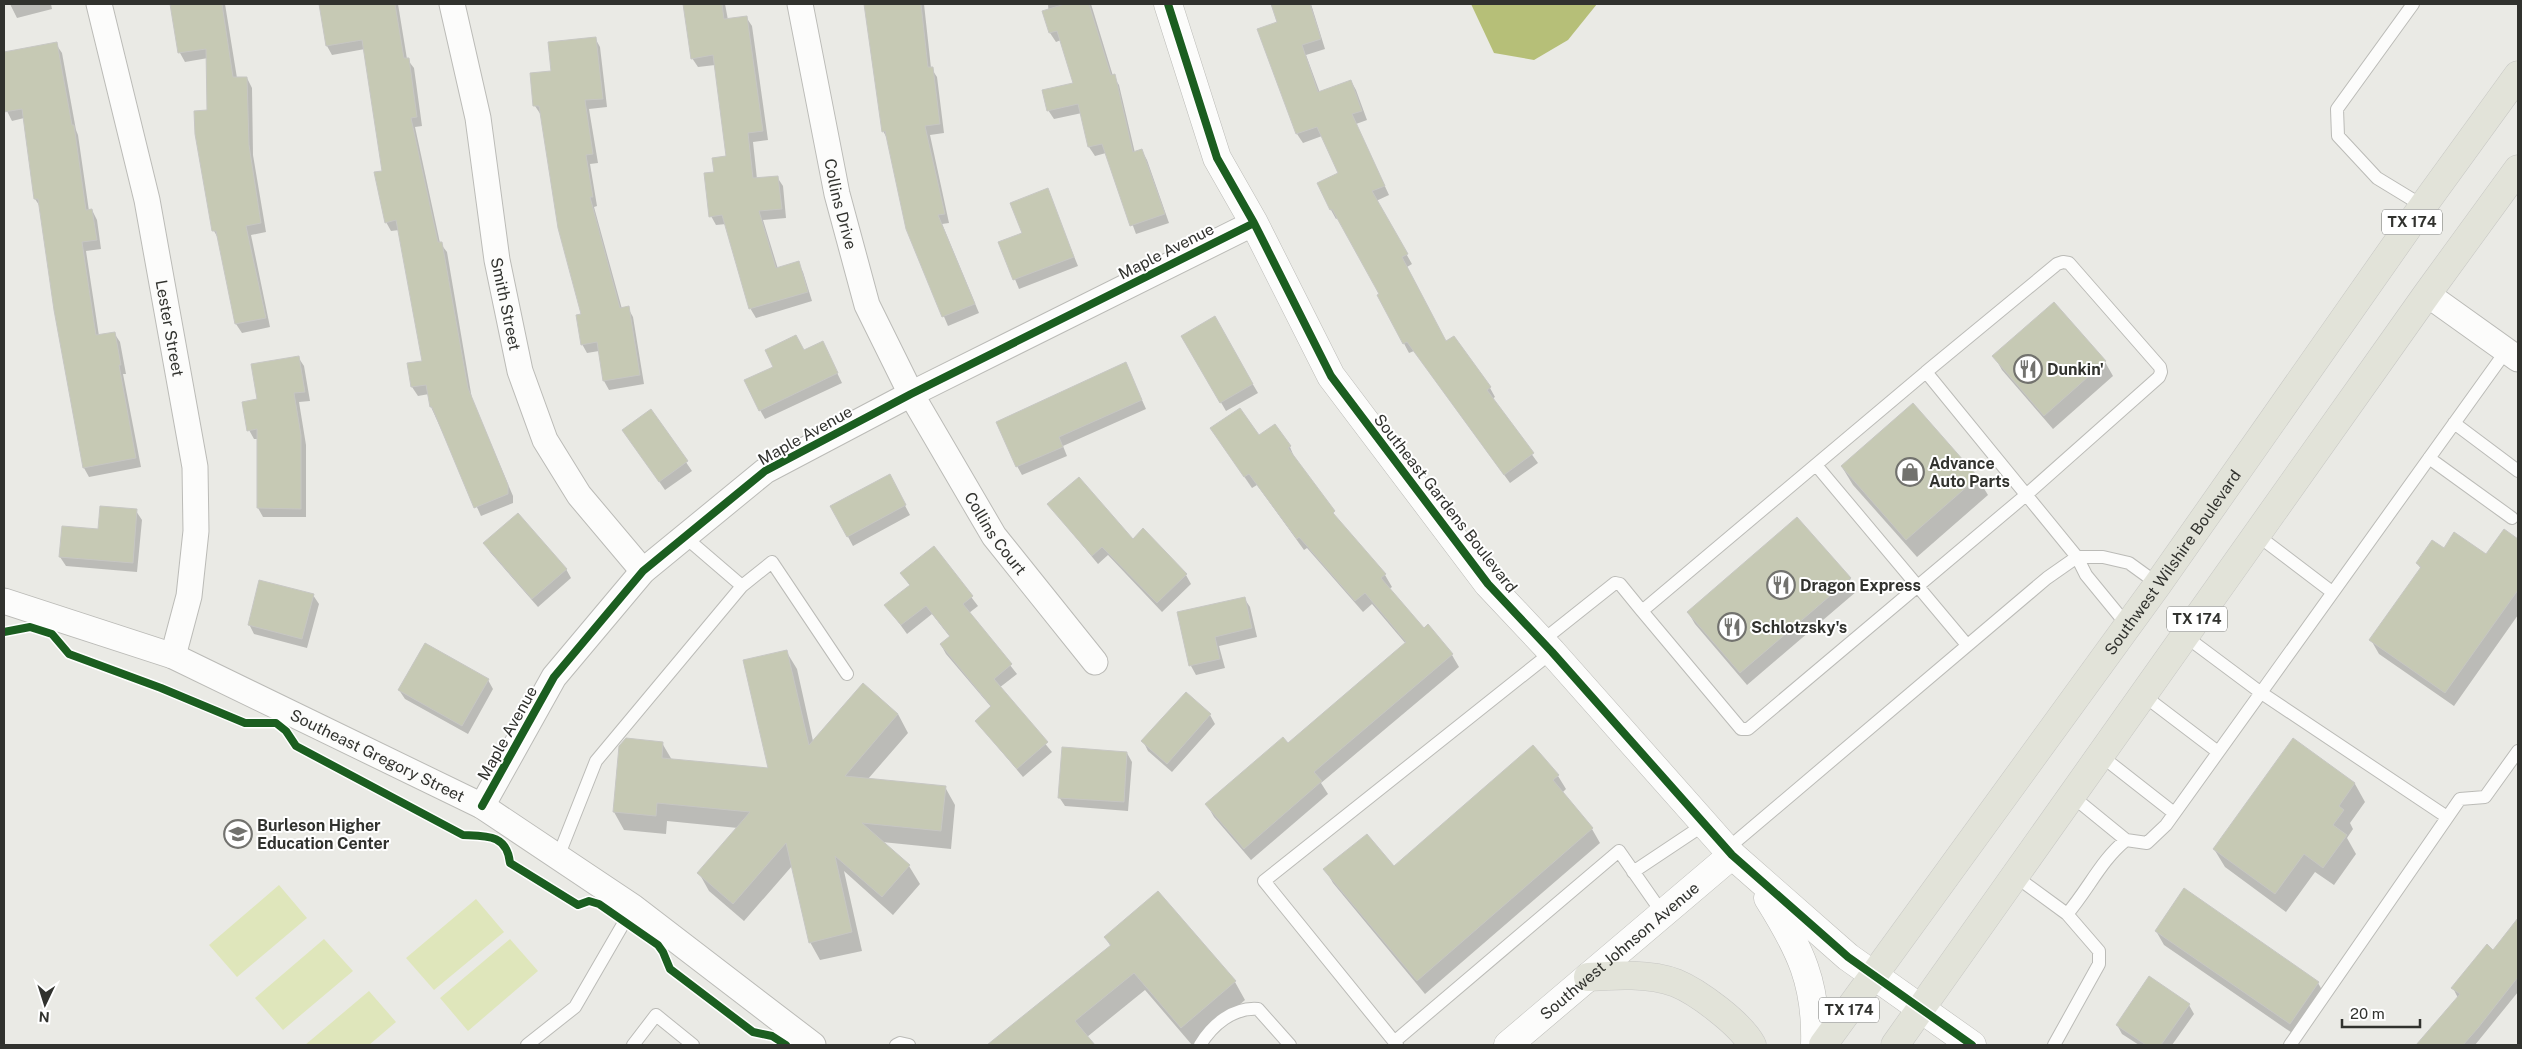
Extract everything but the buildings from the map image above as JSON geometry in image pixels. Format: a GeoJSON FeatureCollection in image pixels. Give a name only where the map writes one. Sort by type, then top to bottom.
{"type":"FeatureCollection","features":[{"type":"Feature","properties":{"kind":"main road","name":"Southwest Wilshire Boulevard"},"geometry":{"type":"LineString","coordinates":[[1823,1045],[2158,584],[2423,206],[2518,75]]}},
{"type":"Feature","properties":{"kind":"main road","name":"TX 174"},"geometry":{"type":"LineString","coordinates":[[1895,1045],[2427,294],[2518,169]]}},
{"type":"Feature","properties":{"kind":"main road"},"geometry":{"type":"LineString","coordinates":[[1588,977],[1626,974],[1676,983],[1722,1012],[1747,1036],[1752,1045]]}},
{"type":"Feature","properties":{"kind":"street","name":"Lester Street"},"geometry":{"type":"LineString","coordinates":[[99,4],[147,200],[195,467],[196,531],[189,596],[172,656]]}},
{"type":"Feature","properties":{"kind":"street","name":"Smith Street"},"geometry":{"type":"LineString","coordinates":[[452,4],[478,118],[497,260],[520,371],[545,440],[579,495],[643,571]]}},
{"type":"Feature","properties":{"kind":"street","name":"Collins Drive"},"geometry":{"type":"LineString","coordinates":[[800,4],[837,194],[867,305],[911,394]]}},
{"type":"Feature","properties":{"kind":"street","name":"Southeast Gardens Boulevard"},"geometry":{"type":"LineString","coordinates":[[1168,4],[1217,158],[1254,223],[1331,376],[1488,584],[1547,647],[1729,852],[1848,957],[1972,1045]]}},
{"type":"Feature","properties":{"kind":"street","name":"Maple Avenue"},"geometry":{"type":"LineString","coordinates":[[482,806],[554,677],[643,571],[766,471],[911,394],[1254,223]]}},
{"type":"Feature","properties":{"kind":"street"},"geometry":{"type":"LineString","coordinates":[[2427,294],[2512,355]]}},
{"type":"Feature","properties":{"kind":"street","name":"Collins Court"},"geometry":{"type":"LineString","coordinates":[[911,394],[994,536],[1095,662]]}},
{"type":"Feature","properties":{"kind":"street","name":"Southeast Gregory Street"},"geometry":{"type":"LineString","coordinates":[[4,601],[172,656],[482,806],[633,907],[813,1045]]}},
{"type":"Feature","properties":{"kind":"street","name":"Southwest Johnson Avenue"},"geometry":{"type":"LineString","coordinates":[[1508,1045],[1663,914],[1729,852]]}},
{"type":"Feature","properties":{"kind":"street"},"geometry":{"type":"LineString","coordinates":[[1752,873],[1787,928],[1802,959],[1812,987],[1815,1008],[1815,1045]]}},
{"type":"Feature","properties":{"kind":"lane"},"geometry":{"type":"LineString","coordinates":[[2413,4],[2337,110],[2338,136],[2377,178],[2423,206]]}},
{"type":"Feature","properties":{"kind":"lane"},"geometry":{"type":"LineString","coordinates":[[1642,611],[2057,264],[2069,263],[2160,367],[2158,377],[2026,495],[1745,730],[1741,729],[1642,611],[1620,584],[1615,583],[1547,647],[1264,881],[1395,1043],[1619,851],[1663,914]]}},
{"type":"Feature","properties":{"kind":"lane"},"geometry":{"type":"LineString","coordinates":[[2072,796],[2126,840],[2147,843],[2174,813],[2454,423],[2512,355]]}},
{"type":"Feature","properties":{"kind":"lane"},"geometry":{"type":"LineString","coordinates":[[1926,372],[2077,557],[2086,575],[2127,625]]}},
{"type":"Feature","properties":{"kind":"lane"},"geometry":{"type":"LineString","coordinates":[[2454,423],[2518,471]]}},
{"type":"Feature","properties":{"kind":"lane"},"geometry":{"type":"LineString","coordinates":[[2428,458],[2512,518]]}},
{"type":"Feature","properties":{"kind":"lane"},"geometry":{"type":"LineString","coordinates":[[1816,465],[1967,645]]}},
{"type":"Feature","properties":{"kind":"lane"},"geometry":{"type":"LineString","coordinates":[[2257,535],[2332,592]]}},
{"type":"Feature","properties":{"kind":"lane"},"geometry":{"type":"LineString","coordinates":[[685,537],[742,586]]}},
{"type":"Feature","properties":{"kind":"lane"},"geometry":{"type":"LineString","coordinates":[[1729,852],[1967,645],[2047,578],[2077,557],[2103,557],[2129,563],[2158,584]]}},
{"type":"Feature","properties":{"kind":"lane"},"geometry":{"type":"LineString","coordinates":[[558,857],[596,760],[742,586],[772,562],[847,674]]}},
{"type":"Feature","properties":{"kind":"lane"},"geometry":{"type":"LineString","coordinates":[[2185,636],[2260,692],[2446,817]]}},
{"type":"Feature","properties":{"kind":"lane"},"geometry":{"type":"LineString","coordinates":[[2143,695],[2218,752]]}},
{"type":"Feature","properties":{"kind":"lane"},"geometry":{"type":"LineString","coordinates":[[2290,1045],[2446,817],[2460,799],[2485,797],[2518,751]]}},
{"type":"Feature","properties":{"kind":"lane"},"geometry":{"type":"LineString","coordinates":[[2100,755],[2174,813]]}},
{"type":"Feature","properties":{"kind":"lane"},"geometry":{"type":"LineString","coordinates":[[1633,872],[1705,824]]}},
{"type":"Feature","properties":{"kind":"lane"},"geometry":{"type":"LineString","coordinates":[[2067,914],[2083,895],[2110,854],[2126,840]]}},
{"type":"Feature","properties":{"kind":"lane"},"geometry":{"type":"LineString","coordinates":[[2015,876],[2067,914],[2099,951],[2099,964],[2054,1045]]}},
{"type":"Feature","properties":{"kind":"lane"},"geometry":{"type":"LineString","coordinates":[[527,1045],[575,1007],[633,907]]}},
{"type":"Feature","properties":{"kind":"lane"},"geometry":{"type":"LineString","coordinates":[[1200,1045],[1209,1031],[1229,1015],[1246,1008],[1258,1009],[1290,1045]]}},
{"type":"Feature","properties":{"kind":"lane"},"geometry":{"type":"LineString","coordinates":[[633,1045],[656,1015],[693,1045]]}},
{"type":"Feature","properties":{"kind":"lane"},"geometry":{"type":"LineString","coordinates":[[896,1045],[900,1043],[909,1045]]}},
{"type":"Feature","properties":{"kind":"shaded area"},"geometry":{"type":"Polygon","coordinates":[[[1471,4],[1597,4],[1568,40],[1534,60],[1494,53],[1471,4]]]}},
{"type":"Feature","properties":{"kind":"shaded area"},"geometry":{"type":"Polygon","coordinates":[[[279,885],[307,918],[237,977],[209,945],[279,885]]]}},
{"type":"Feature","properties":{"kind":"shaded area"},"geometry":{"type":"Polygon","coordinates":[[[476,899],[504,932],[434,990],[406,958],[476,899]]]}},
{"type":"Feature","properties":{"kind":"shaded area"},"geometry":{"type":"Polygon","coordinates":[[[324,939],[353,971],[283,1030],[255,998],[324,939]]]}},
{"type":"Feature","properties":{"kind":"shaded area"},"geometry":{"type":"Polygon","coordinates":[[[510,939],[538,971],[468,1031],[440,998],[510,939]]]}},
{"type":"Feature","properties":{"kind":"shaded area"},"geometry":{"type":"Polygon","coordinates":[[[369,991],[396,1022],[369,1045],[305,1045],[369,991]]]}},
{"type":"Feature","properties":{"kind":"cycle path"},"geometry":{"type":"LineString","coordinates":[[1168,4],[1217,158],[1254,223],[1331,376],[1488,584],[1552,652],[1732,855],[1848,957],[1972,1045]]}},
{"type":"Feature","properties":{"kind":"cycle path"},"geometry":{"type":"LineString","coordinates":[[482,806],[554,677],[643,571],[765,471],[911,394],[1254,223]]}},
{"type":"Feature","properties":{"kind":"cycle path"},"geometry":{"type":"LineString","coordinates":[[4,632],[30,627],[52,634],[69,654],[161,688],[245,723],[276,723],[286,731],[296,746],[463,835],[494,838],[505,847],[510,863],[578,905],[589,901],[599,904],[658,945],[670,969],[753,1032],[772,1036],[786,1045]]}},
{"type":"Feature","properties":{"kind":"place","name":"Dunkin'"},"geometry":{"type":"Point","coordinates":[2028,369]}},
{"type":"Feature","properties":{"kind":"place","name":"Advance Auto Parts"},"geometry":{"type":"Point","coordinates":[1910,472]}},
{"type":"Feature","properties":{"kind":"place","name":"Dragon Express"},"geometry":{"type":"Point","coordinates":[1781,585]}},
{"type":"Feature","properties":{"kind":"place","name":"Schlotzsky's"},"geometry":{"type":"Point","coordinates":[1732,627]}},
{"type":"Feature","properties":{"kind":"place","name":"Burleson Higher Education Center"},"geometry":{"type":"Point","coordinates":[238,834]}}]}
